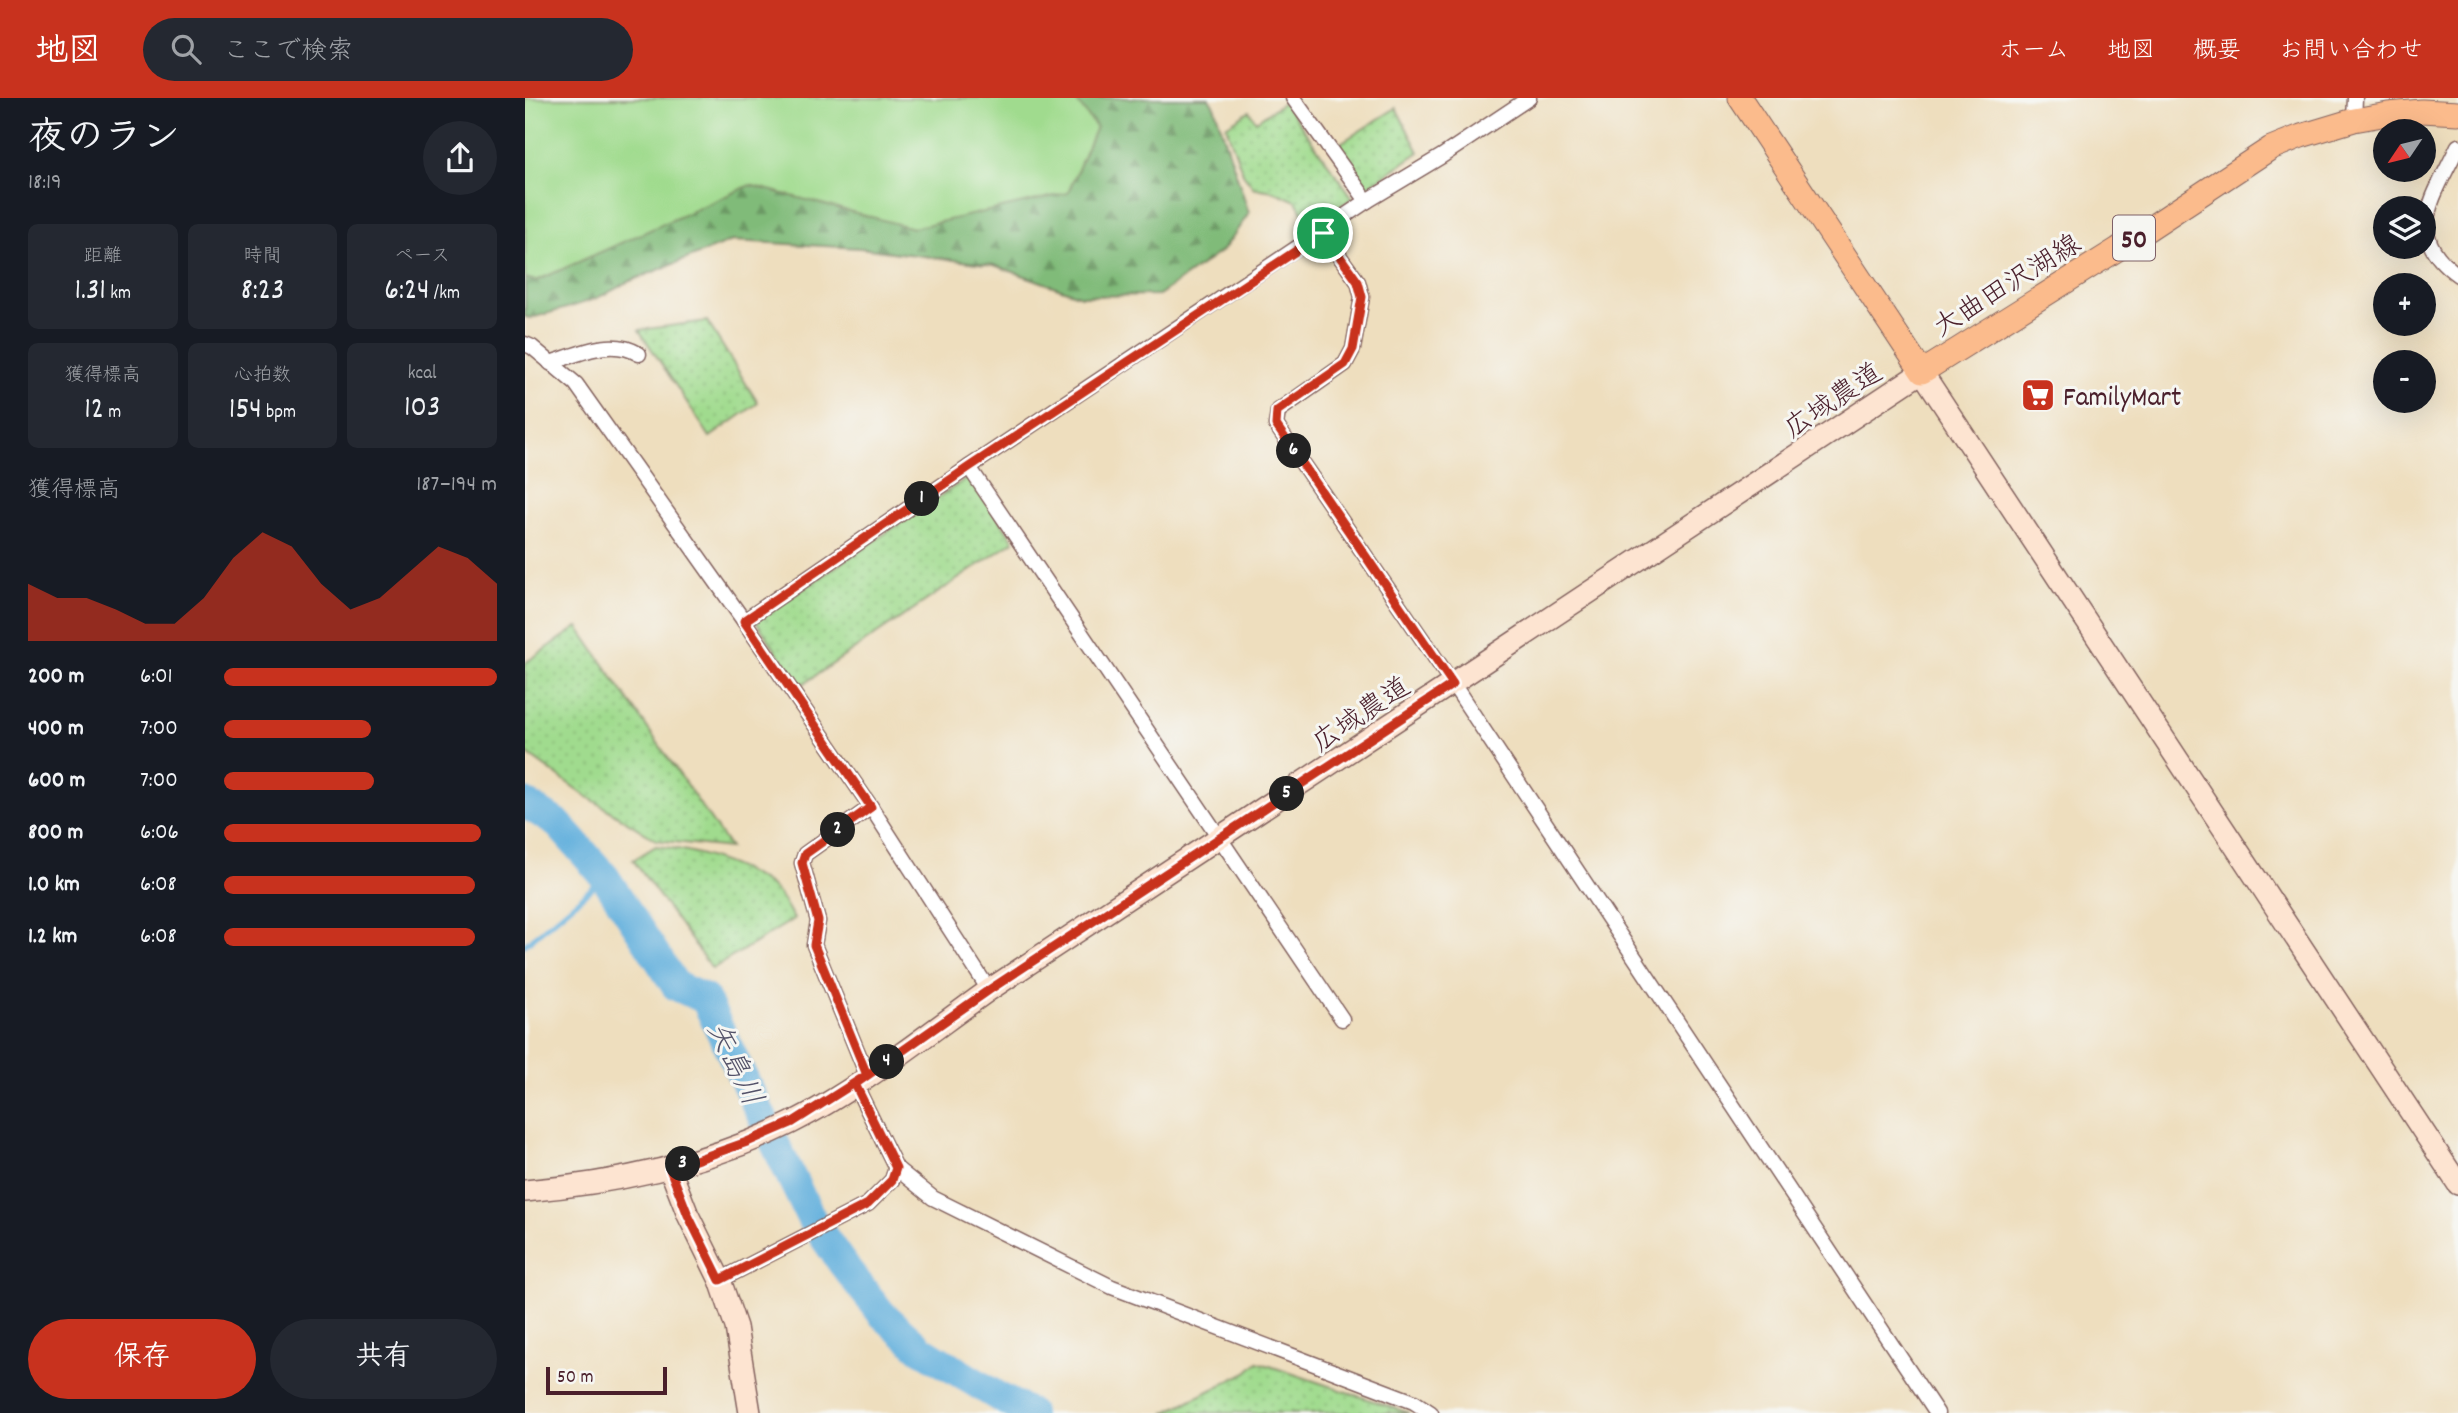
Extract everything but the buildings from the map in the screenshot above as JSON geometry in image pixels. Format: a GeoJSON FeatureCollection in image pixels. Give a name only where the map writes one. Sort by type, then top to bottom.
{"type":"FeatureCollection","features":[{"type":"Feature","properties":{"kind":"main road","name":"大曲田沢湖線"},"geometry":{"type":"LineString","coordinates":[[1740,98],[1922,372],[2271,148],[2354,109],[2388,114],[2422,111],[2458,113]]}},
{"type":"Feature","properties":{"kind":"street"},"geometry":{"type":"LineString","coordinates":[[1293,98],[1367,201]]}},
{"type":"Feature","properties":{"kind":"street"},"geometry":{"type":"LineString","coordinates":[[744,621],[1367,201],[1442,156],[1529,98]]}},
{"type":"Feature","properties":{"kind":"street"},"geometry":{"type":"LineString","coordinates":[[2458,146],[2427,216],[2427,236],[2432,251],[2445,266],[2458,275]]}},
{"type":"Feature","properties":{"kind":"street"},"geometry":{"type":"LineString","coordinates":[[1323,233],[1358,282],[1362,297],[1353,349],[1345,364],[1277,411],[1276,425],[1453,684],[1937,1413]]}},
{"type":"Feature","properties":{"kind":"street"},"geometry":{"type":"LineString","coordinates":[[525,344],[576,384],[744,621],[871,807],[989,990]]}},
{"type":"Feature","properties":{"kind":"street"},"geometry":{"type":"LineString","coordinates":[[550,363],[604,346],[627,347],[639,354]]}},
{"type":"Feature","properties":{"kind":"street"},"geometry":{"type":"LineString","coordinates":[[1922,372],[2458,1184]]}},
{"type":"Feature","properties":{"kind":"street","name":"広域農道"},"geometry":{"type":"LineString","coordinates":[[670,1169],[747,1142],[793,1122],[861,1080],[989,990],[1922,372]]}},
{"type":"Feature","properties":{"kind":"street"},"geometry":{"type":"LineString","coordinates":[[969,467],[1342,1019]]}},
{"type":"Feature","properties":{"kind":"street"},"geometry":{"type":"LineString","coordinates":[[871,807],[805,854],[802,863],[818,921],[814,945],[861,1080],[896,1168],[933,1198],[1112,1287],[1414,1402],[1431,1413]]}},
{"type":"Feature","properties":{"kind":"street"},"geometry":{"type":"LineString","coordinates":[[720,1280],[868,1204],[892,1180],[896,1168]]}},
{"type":"Feature","properties":{"kind":"street"},"geometry":{"type":"LineString","coordinates":[[525,1191],[613,1180],[670,1169],[688,1215],[720,1280],[736,1327],[750,1413]]}},
{"type":"Feature","properties":{"kind":"green space"},"geometry":{"type":"Polygon","coordinates":[[[525,98],[1209,98],[1249,213],[1223,250],[1159,295],[1081,296],[994,265],[860,248],[732,241],[625,283],[591,300],[531,318],[525,317],[525,98]]]}},
{"type":"Feature","properties":{"kind":"green space"},"geometry":{"type":"Polygon","coordinates":[[[525,98],[1074,98],[1096,127],[1068,193],[913,228],[750,185],[536,281],[525,278],[525,98]]]}},
{"type":"Feature","properties":{"kind":"green space"},"geometry":{"type":"Polygon","coordinates":[[[1284,102],[1353,198],[1309,225],[1296,201],[1273,191],[1254,188],[1243,174],[1226,126],[1249,111],[1256,121],[1284,102]]]}},
{"type":"Feature","properties":{"kind":"green space"},"geometry":{"type":"Polygon","coordinates":[[[1396,108],[1419,152],[1366,188],[1336,146],[1396,108]]]}},
{"type":"Feature","properties":{"kind":"green space"},"geometry":{"type":"Polygon","coordinates":[[[707,321],[758,403],[710,437],[639,330],[707,321]]]}},
{"type":"Feature","properties":{"kind":"green space"},"geometry":{"type":"Polygon","coordinates":[[[970,476],[1014,541],[800,686],[756,621],[970,476]]]}},
{"type":"Feature","properties":{"kind":"green space"},"geometry":{"type":"Polygon","coordinates":[[[578,627],[730,848],[656,840],[583,794],[525,752],[525,663],[578,627]]]}},
{"type":"Feature","properties":{"kind":"green space"},"geometry":{"type":"Polygon","coordinates":[[[656,846],[701,855],[748,873],[776,891],[794,919],[712,969],[633,860],[656,846]]]}},
{"type":"Feature","properties":{"kind":"green space"},"geometry":{"type":"Polygon","coordinates":[[[1258,1362],[1409,1413],[1165,1413],[1247,1372],[1258,1362]]]}},
{"type":"Feature","properties":{"kind":"waterway","name":"矢島川"},"geometry":{"type":"LineString","coordinates":[[525,803],[558,824],[605,877],[676,986],[705,999],[812,1220],[882,1314],[921,1349],[1029,1413]]}},
{"type":"Feature","properties":{"kind":"waterway"},"geometry":{"type":"LineString","coordinates":[[525,945],[605,877]]}},
{"type":"Feature","properties":{"kind":"place","name":"FamilyMart"},"geometry":{"type":"Point","coordinates":[2038,395]}},
{"type":"Feature","properties":{"kind":"route"},"geometry":{"type":"LineString","coordinates":[[1323,233],[1358,282],[1362,297],[1353,349],[1345,364],[1277,411],[1276,425],[1453,684],[989,990],[855,1084],[896,1168],[892,1180],[868,1204],[720,1280],[688,1215],[670,1169],[747,1142],[793,1122],[867,1075],[814,945],[818,921],[802,863],[805,854],[871,807],[744,621],[969,467],[1323,233]]}}]}
